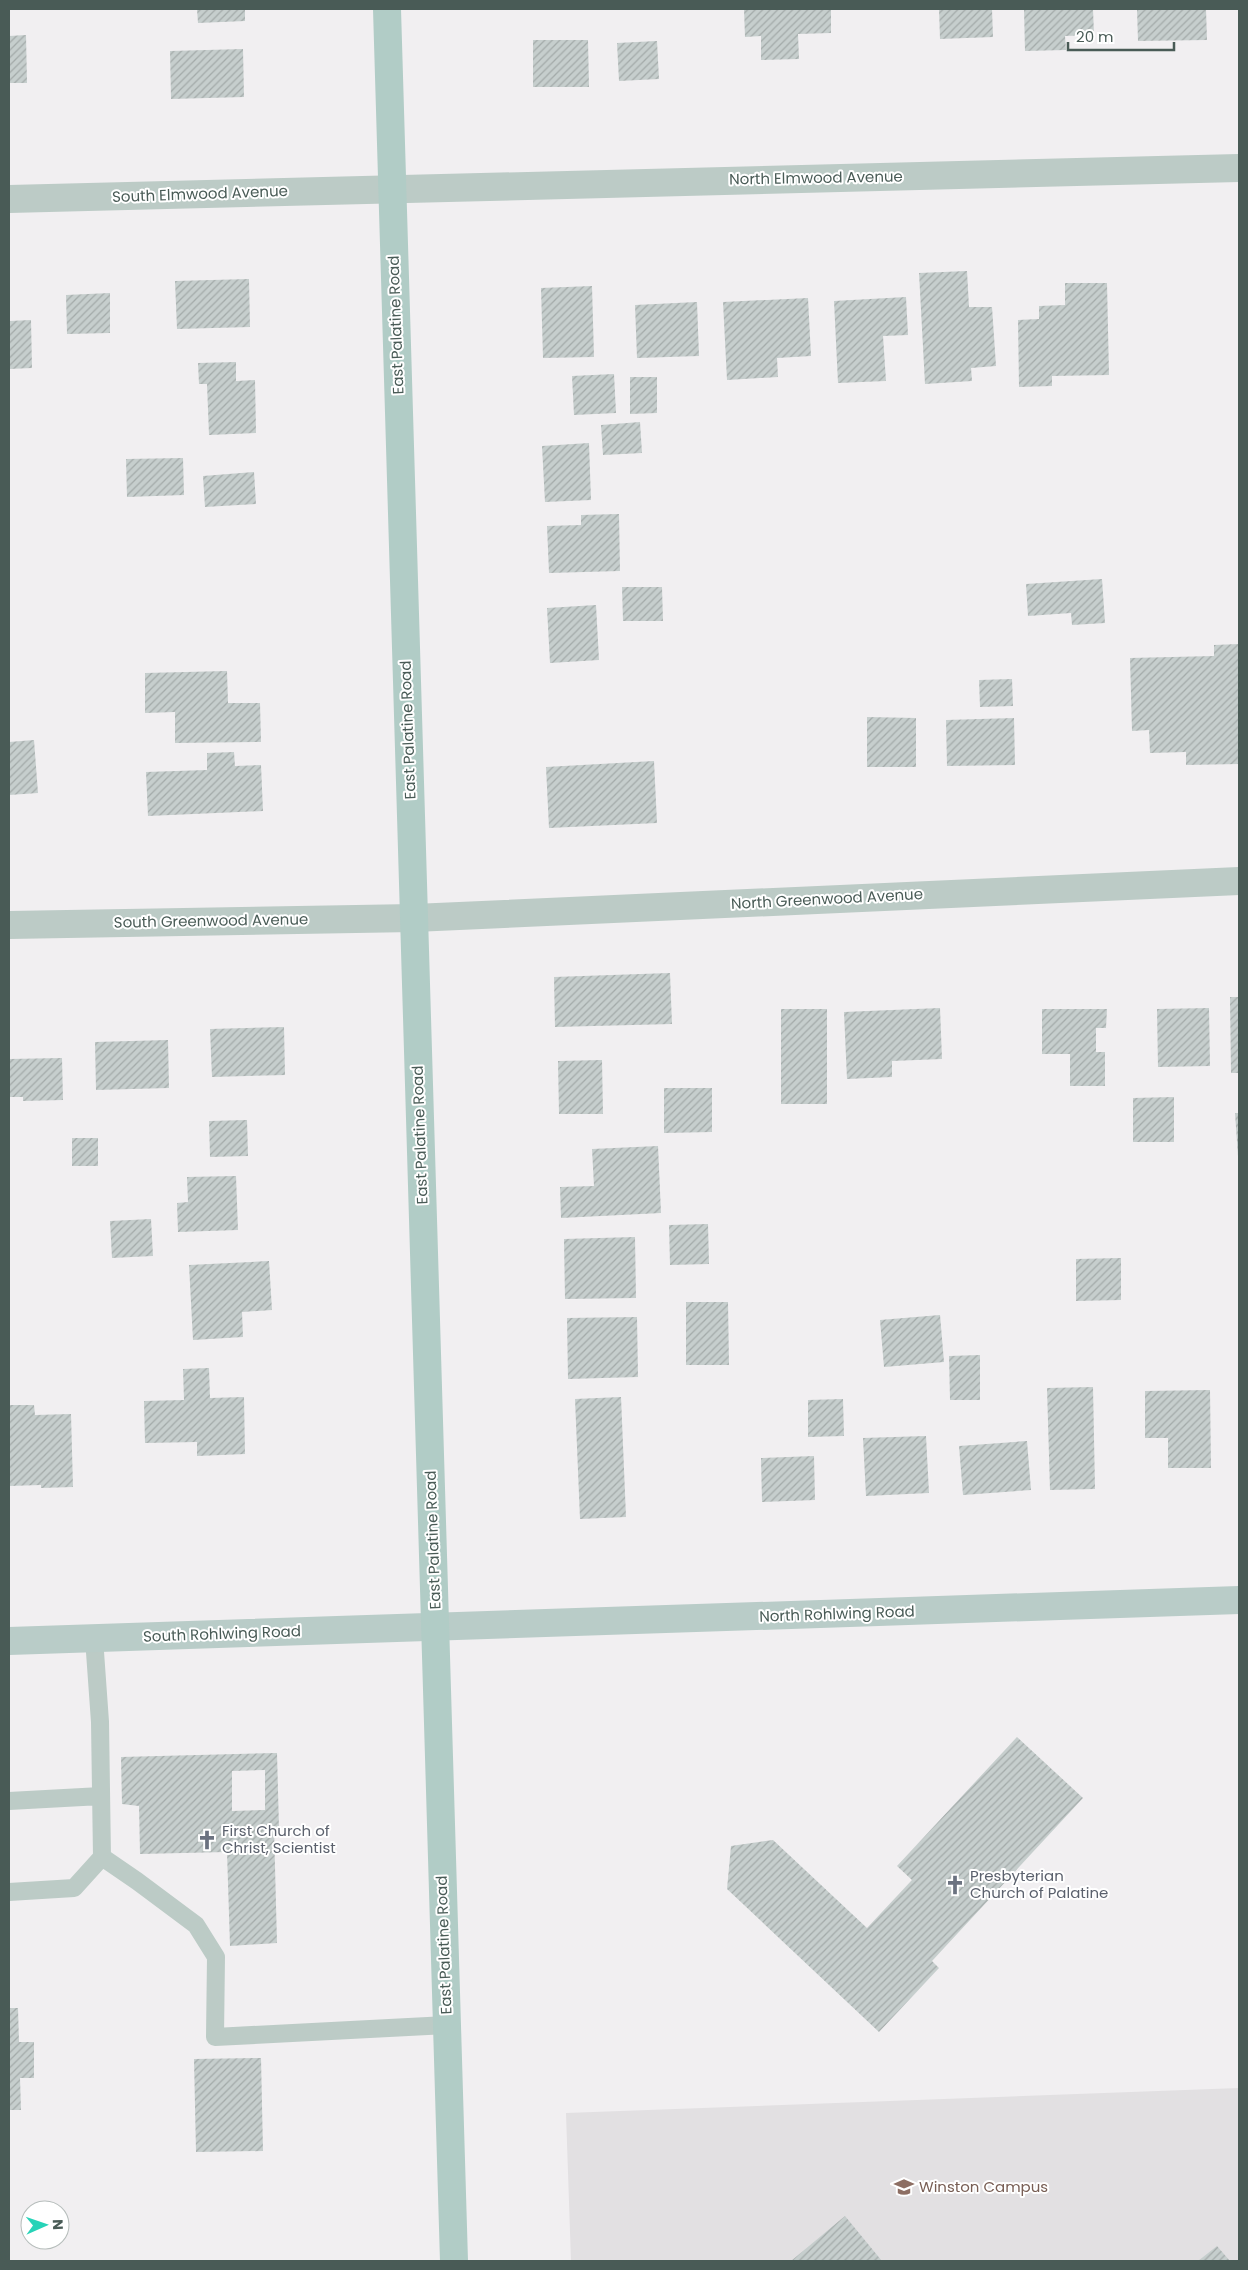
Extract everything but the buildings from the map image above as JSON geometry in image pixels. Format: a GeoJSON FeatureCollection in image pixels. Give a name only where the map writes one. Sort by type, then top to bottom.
{"type":"FeatureCollection","features":[{"type":"Feature","properties":{"kind":"main road","name":"East Palatine Road"},"geometry":{"type":"LineString","coordinates":[[387,9],[454,2261]]}},
{"type":"Feature","properties":{"kind":"street","name":"North Elmwood Avenue"},"geometry":{"type":"LineString","coordinates":[[392,189],[1239,168]]}},
{"type":"Feature","properties":{"kind":"street","name":"South Elmwood Avenue"},"geometry":{"type":"LineString","coordinates":[[9,199],[392,189]]}},
{"type":"Feature","properties":{"kind":"street","name":"North Greenwood Avenue"},"geometry":{"type":"LineString","coordinates":[[414,918],[1239,881]]}},
{"type":"Feature","properties":{"kind":"street","name":"South Greenwood Avenue"},"geometry":{"type":"LineString","coordinates":[[9,925],[414,918]]}},
{"type":"Feature","properties":{"kind":"street","name":"North Rohlwing Road"},"geometry":{"type":"LineString","coordinates":[[435,1627],[1239,1600]]}},
{"type":"Feature","properties":{"kind":"street","name":"South Rohlwing Road"},"geometry":{"type":"LineString","coordinates":[[9,1641],[435,1627]]}},
{"type":"Feature","properties":{"kind":"lane"},"geometry":{"type":"LineString","coordinates":[[9,1892],[74,1888],[102,1857],[100,1722],[94,1638]]}},
{"type":"Feature","properties":{"kind":"lane"},"geometry":{"type":"LineString","coordinates":[[9,1801],[101,1796]]}},
{"type":"Feature","properties":{"kind":"lane"},"geometry":{"type":"LineString","coordinates":[[102,1857],[196,1925],[216,1957],[216,2037],[447,2025]]}},
{"type":"Feature","properties":{"kind":"shaded area","name":"Winston Campus"},"geometry":{"type":"Polygon","coordinates":[[[1239,2088],[1239,2261],[571,2261],[566,2113],[1239,2088]]]}},
{"type":"Feature","properties":{"kind":"place","name":"First Church of Christ, Scientist"},"geometry":{"type":"Point","coordinates":[207,1840]}},
{"type":"Feature","properties":{"kind":"place","name":"Presbyterian Church of Palatine"},"geometry":{"type":"Point","coordinates":[955,1885]}},
{"type":"Feature","properties":{"kind":"place","name":"Winston Campus"},"geometry":{"type":"Point","coordinates":[904,2187]}}]}
